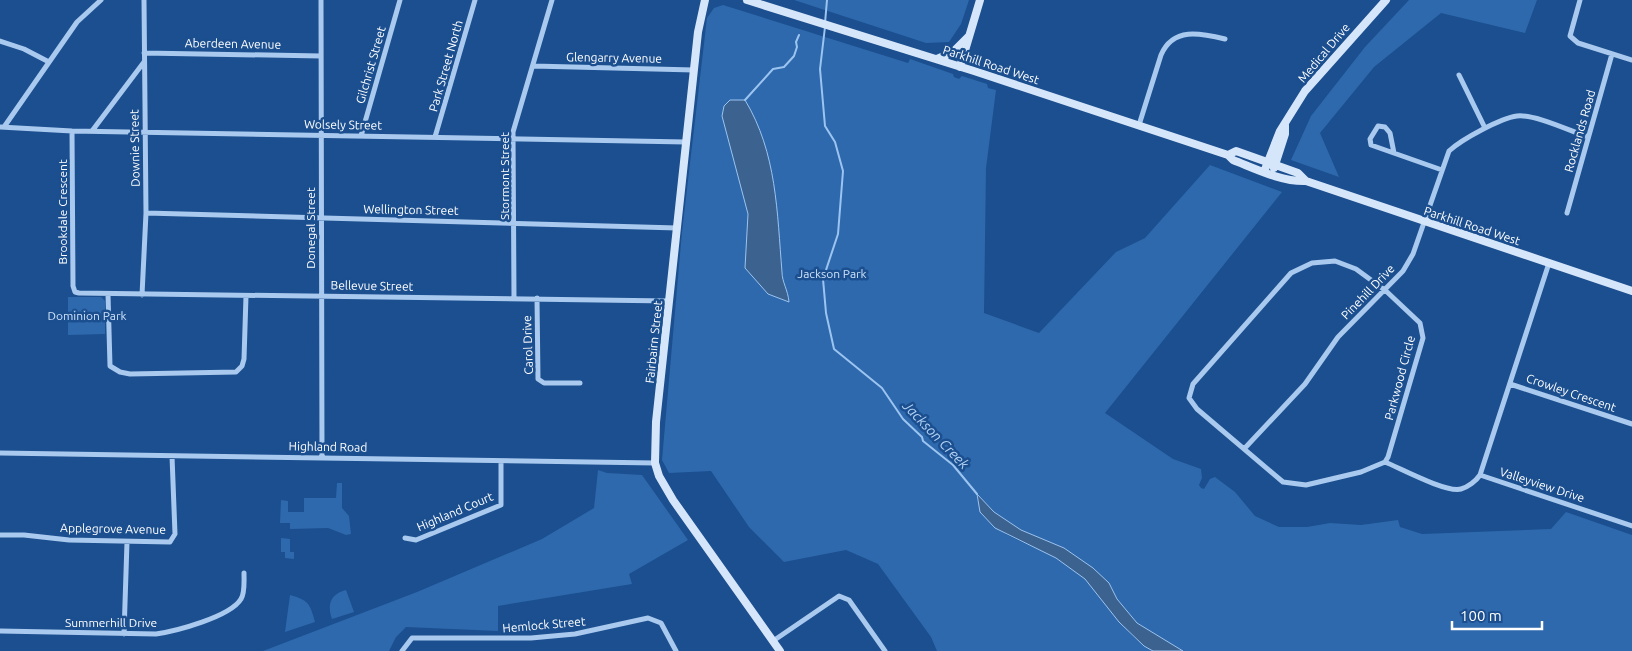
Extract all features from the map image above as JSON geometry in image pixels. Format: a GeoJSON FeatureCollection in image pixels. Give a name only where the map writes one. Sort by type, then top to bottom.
{"type":"FeatureCollection","features":[{"type":"Feature","properties":{"kind":"main road","name":"Fairbairn Street"},"geometry":{"type":"LineString","coordinates":[[705,0],[698,32],[686,142],[656,422],[655,463],[659,476],[673,500],[780,651]]}},
{"type":"Feature","properties":{"kind":"main road","name":"Parkhill Road West"},"geometry":{"type":"LineString","coordinates":[[746,0],[960,66],[1228,155],[1233,160],[1264,172],[1294,181],[1306,181],[1632,290]]}},
{"type":"Feature","properties":{"kind":"main road"},"geometry":{"type":"LineString","coordinates":[[960,66],[980,0]]}},
{"type":"Feature","properties":{"kind":"main road","name":"Medical Drive"},"geometry":{"type":"LineString","coordinates":[[1272,174],[1271,164],[1280,131],[1305,91],[1386,0]]}},
{"type":"Feature","properties":{"kind":"main road"},"geometry":{"type":"LineString","coordinates":[[937,59],[953,52],[970,35]]}},
{"type":"Feature","properties":{"kind":"main road","name":"Parkhill Road West"},"geometry":{"type":"LineString","coordinates":[[1228,155],[1236,151],[1298,173],[1306,181]]}},
{"type":"Feature","properties":{"kind":"main road","name":"Medical Drive"},"geometry":{"type":"LineString","coordinates":[[1264,172],[1271,164]]}},
{"type":"Feature","properties":{"kind":"street"},"geometry":{"type":"LineString","coordinates":[[90,0],[96,4]]}},
{"type":"Feature","properties":{"kind":"street"},"geometry":{"type":"LineString","coordinates":[[2,127],[77,22],[101,0]]}},
{"type":"Feature","properties":{"kind":"street","name":"Downie Street"},"geometry":{"type":"LineString","coordinates":[[142,295],[146,213],[144,0]]}},
{"type":"Feature","properties":{"kind":"street","name":"Donegal Street"},"geometry":{"type":"LineString","coordinates":[[321,0],[322,457]]}},
{"type":"Feature","properties":{"kind":"street","name":"Gilchrist Street"},"geometry":{"type":"LineString","coordinates":[[361,136],[400,0]]}},
{"type":"Feature","properties":{"kind":"street","name":"Park Street North"},"geometry":{"type":"LineString","coordinates":[[435,137],[475,0]]}},
{"type":"Feature","properties":{"kind":"street","name":"Stormont Street"},"geometry":{"type":"LineString","coordinates":[[514,298],[513,132],[552,0]]}},
{"type":"Feature","properties":{"kind":"street"},"geometry":{"type":"LineString","coordinates":[[1580,0],[1570,36],[1578,44],[1632,60]]}},
{"type":"Feature","properties":{"kind":"street"},"geometry":{"type":"LineString","coordinates":[[1139,125],[1161,55],[1167,45],[1176,37],[1188,33],[1225,38]]}},
{"type":"Feature","properties":{"kind":"street"},"geometry":{"type":"LineString","coordinates":[[0,41],[24,49],[49,62]]}},
{"type":"Feature","properties":{"kind":"street","name":"Aberdeen Avenue"},"geometry":{"type":"LineString","coordinates":[[144,53],[321,56]]}},
{"type":"Feature","properties":{"kind":"street","name":"Rocklands Road"},"geometry":{"type":"LineString","coordinates":[[1566,213],[1612,54]]}},
{"type":"Feature","properties":{"kind":"street"},"geometry":{"type":"LineString","coordinates":[[92,131],[144,61]]}},
{"type":"Feature","properties":{"kind":"street","name":"Glengarry Avenue"},"geometry":{"type":"LineString","coordinates":[[533,66],[694,70]]}},
{"type":"Feature","properties":{"kind":"street"},"geometry":{"type":"LineString","coordinates":[[1459,75],[1485,128]]}},
{"type":"Feature","properties":{"kind":"street","name":"Pinehill Drive"},"geometry":{"type":"LineString","coordinates":[[1244,449],[1305,384],[1338,337],[1386,291],[1403,271],[1413,254],[1449,151],[1456,144],[1485,128],[1518,116],[1588,137]]}},
{"type":"Feature","properties":{"kind":"street"},"geometry":{"type":"LineString","coordinates":[[1394,153],[1390,134],[1385,127],[1378,126],[1370,139],[1371,145],[1442,170]]}},
{"type":"Feature","properties":{"kind":"street","name":"Wolsely Street"},"geometry":{"type":"LineString","coordinates":[[2,127],[72,131],[686,142]]}},
{"type":"Feature","properties":{"kind":"street","name":"Brookdale Crescent"},"geometry":{"type":"LineString","coordinates":[[72,131],[73,286],[75,292]]}},
{"type":"Feature","properties":{"kind":"street","name":"Wellington Street"},"geometry":{"type":"LineString","coordinates":[[146,213],[677,228]]}},
{"type":"Feature","properties":{"kind":"street","name":"Parkwood Circle"},"geometry":{"type":"LineString","coordinates":[[1335,262],[1356,269],[1386,291],[1420,323],[1423,338],[1385,462],[1361,472],[1306,485],[1283,482],[1197,410],[1189,398],[1193,384],[1275,288],[1292,273],[1312,263],[1335,262]]}},
{"type":"Feature","properties":{"kind":"street","name":"Crowley Crescent"},"geometry":{"type":"LineString","coordinates":[[1549,263],[1510,384],[1632,424]]}},
{"type":"Feature","properties":{"kind":"street","name":"Bellevue Street"},"geometry":{"type":"LineString","coordinates":[[75,292],[142,295],[322,295],[669,301]]}},
{"type":"Feature","properties":{"kind":"street"},"geometry":{"type":"LineString","coordinates":[[108,294],[110,366],[120,372],[130,374],[236,372],[242,366],[244,359],[246,296]]}},
{"type":"Feature","properties":{"kind":"street","name":"Carol Drive"},"geometry":{"type":"LineString","coordinates":[[537,298],[538,379],[544,383],[580,383]]}},
{"type":"Feature","properties":{"kind":"street","name":"Valleyview Drive"},"geometry":{"type":"LineString","coordinates":[[1510,384],[1480,476],[1632,526]]}},
{"type":"Feature","properties":{"kind":"street","name":"Highland Road"},"geometry":{"type":"LineString","coordinates":[[0,453],[655,463]]}},
{"type":"Feature","properties":{"kind":"street","name":"Applegrove Avenue"},"geometry":{"type":"LineString","coordinates":[[0,535],[127,542],[170,542],[175,534],[172,456]]}},
{"type":"Feature","properties":{"kind":"street","name":"Highland Court"},"geometry":{"type":"LineString","coordinates":[[405,538],[416,540],[501,505],[501,461]]}},
{"type":"Feature","properties":{"kind":"street"},"geometry":{"type":"LineString","coordinates":[[1385,462],[1445,487],[1460,489],[1480,476]]}},
{"type":"Feature","properties":{"kind":"street"},"geometry":{"type":"LineString","coordinates":[[124,634],[127,542]]}},
{"type":"Feature","properties":{"kind":"street","name":"Summerhill Drive"},"geometry":{"type":"LineString","coordinates":[[0,631],[124,634],[174,632],[235,608],[242,597],[244,573]]}},
{"type":"Feature","properties":{"kind":"street"},"geometry":{"type":"LineString","coordinates":[[773,641],[834,598],[844,596],[849,600],[885,651]]}},
{"type":"Feature","properties":{"kind":"street","name":"Hemlock Street"},"geometry":{"type":"LineString","coordinates":[[402,651],[412,638],[531,638],[576,634],[648,618],[660,623],[676,651]]}},
{"type":"Feature","properties":{"kind":"green space"},"geometry":{"type":"Polygon","coordinates":[[[794,0],[969,0],[961,24],[949,42],[926,43],[794,0]]]}},
{"type":"Feature","properties":{"kind":"green space"},"geometry":{"type":"Polygon","coordinates":[[[1409,0],[1537,0],[1525,33],[1441,13],[1374,67],[1320,133],[1339,177],[1291,160],[1311,116],[1365,47],[1409,0]]]}},
{"type":"Feature","properties":{"kind":"green space","name":"Jackson Park"},"geometry":{"type":"Polygon","coordinates":[[[723,5],[908,63],[910,59],[953,74],[954,77],[959,79],[962,76],[987,84],[988,88],[996,90],[986,168],[984,313],[1039,333],[1116,252],[1145,238],[1210,165],[1282,192],[1105,413],[1173,459],[1201,469],[1202,478],[1199,485],[1201,488],[1204,489],[1210,479],[1215,477],[1235,492],[1255,516],[1279,527],[1307,527],[1330,523],[1361,525],[1398,520],[1400,527],[1422,534],[1551,529],[1566,512],[1632,535],[1632,651],[1183,651],[1137,623],[1117,599],[1109,583],[1064,548],[1021,530],[994,512],[977,494],[980,508],[995,527],[1007,535],[1056,558],[1081,575],[1133,636],[1153,651],[937,651],[931,637],[878,564],[846,550],[784,562],[749,527],[711,471],[669,473],[662,460],[682,232],[707,18],[714,8],[723,5]]]}},
{"type":"Feature","properties":{"kind":"green space","name":"Dominion Park"},"geometry":{"type":"Polygon","coordinates":[[[68,297],[101,297],[105,301],[105,334],[68,335],[68,297]]]}},
{"type":"Feature","properties":{"kind":"green space"},"geometry":{"type":"Polygon","coordinates":[[[598,470],[607,473],[642,475],[688,540],[629,574],[632,584],[498,606],[498,631],[406,627],[396,637],[389,651],[263,651],[417,592],[542,539],[594,508],[598,470]]]}},
{"type":"Feature","properties":{"kind":"green space"},"geometry":{"type":"Polygon","coordinates":[[[337,483],[342,483],[342,508],[349,516],[351,534],[346,535],[328,528],[290,529],[290,523],[280,523],[281,500],[288,501],[288,512],[304,512],[304,498],[336,498],[337,483]]]}},
{"type":"Feature","properties":{"kind":"green space"},"geometry":{"type":"Polygon","coordinates":[[[281,538],[290,539],[290,552],[294,552],[294,559],[285,558],[285,552],[281,552],[281,538]]]}},
{"type":"Feature","properties":{"kind":"green space"},"geometry":{"type":"Polygon","coordinates":[[[346,590],[354,612],[332,619],[331,601],[336,594],[346,590]]]}},
{"type":"Feature","properties":{"kind":"green space"},"geometry":{"type":"Polygon","coordinates":[[[290,595],[305,601],[310,606],[315,622],[285,632],[290,595]]]}},
{"type":"Feature","properties":{"kind":"shaded area"},"geometry":{"type":"Polygon","coordinates":[[[730,100],[745,100],[756,120],[764,141],[774,183],[782,276],[789,302],[768,294],[745,268],[748,214],[722,116],[724,106],[730,100]]]}},
{"type":"Feature","properties":{"kind":"shaded area","name":"Jackson Creek"},"geometry":{"type":"Polygon","coordinates":[[[977,494],[994,512],[1021,530],[1064,548],[1093,568],[1109,583],[1117,599],[1137,623],[1183,651],[1153,651],[1144,646],[1119,622],[1085,579],[1056,558],[995,528],[980,512],[977,494]]]}},
{"type":"Feature","properties":{"kind":"waterway","name":"Jackson Creek"},"geometry":{"type":"LineString","coordinates":[[825,23],[827,0]]}},
{"type":"Feature","properties":{"kind":"waterway","name":"Jackson Creek"},"geometry":{"type":"LineString","coordinates":[[825,27],[820,69],[825,126],[835,142],[843,171],[838,234],[823,279],[826,313],[834,349],[882,388],[903,419],[922,437],[923,441],[953,465],[977,494]]}},
{"type":"Feature","properties":{"kind":"waterway"},"geometry":{"type":"LineString","coordinates":[[745,100],[773,69],[784,67],[794,56],[799,35]]}}]}
